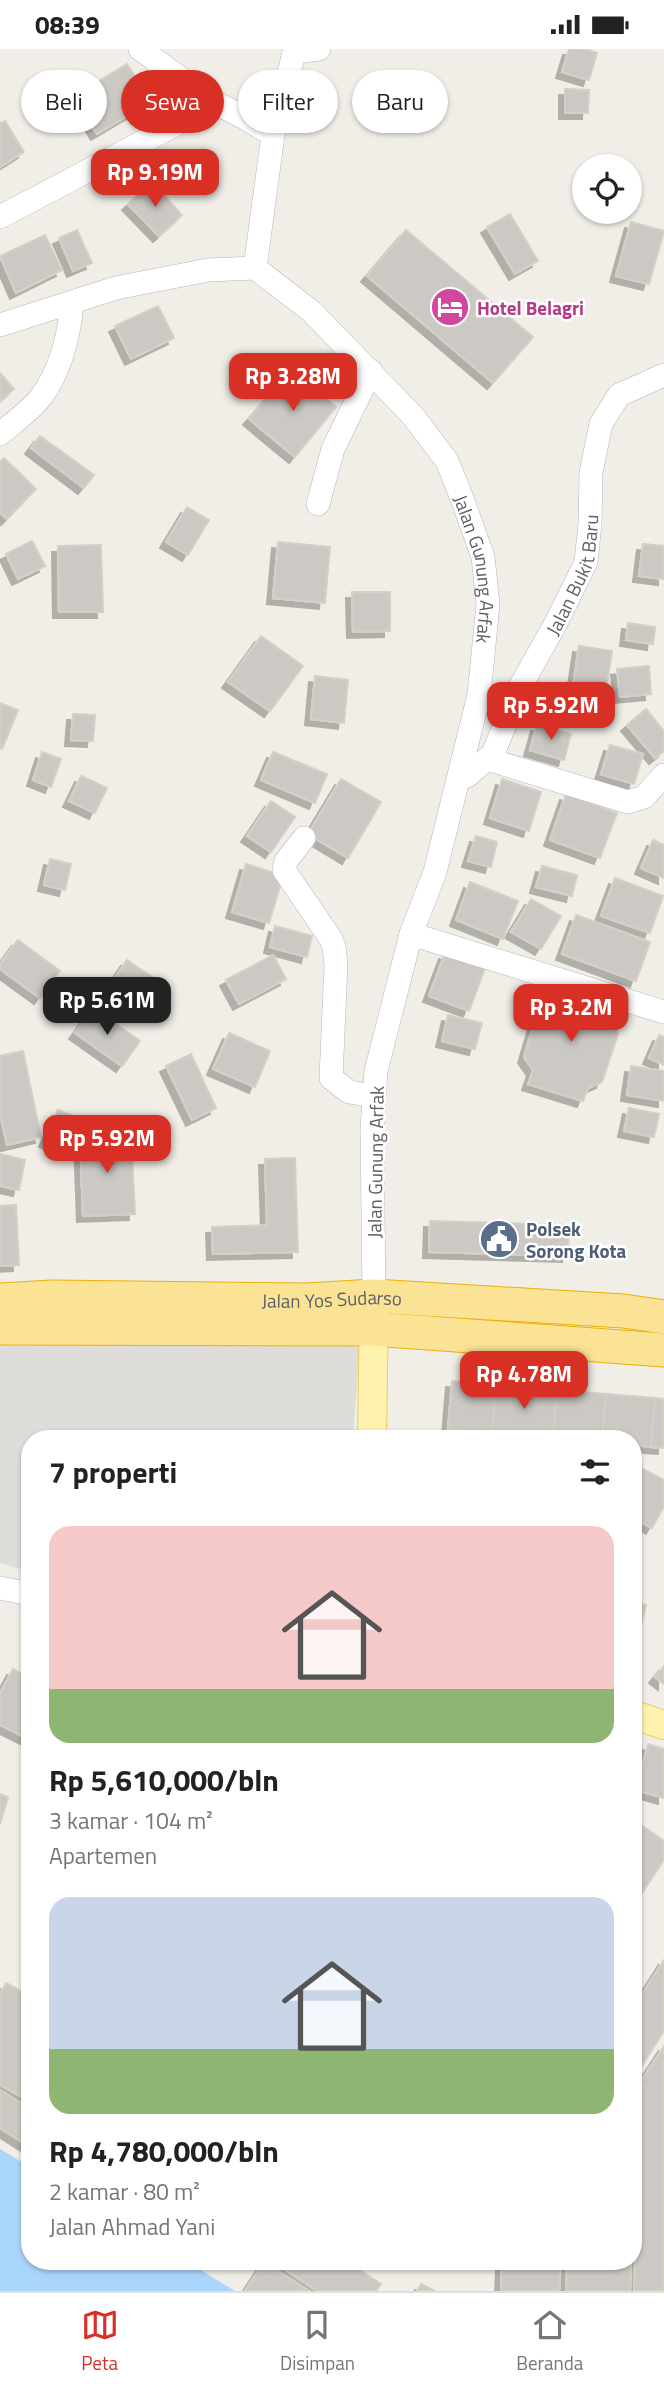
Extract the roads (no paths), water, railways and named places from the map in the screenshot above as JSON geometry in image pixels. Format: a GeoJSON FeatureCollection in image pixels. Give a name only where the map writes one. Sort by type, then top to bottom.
{"type":"FeatureCollection","features":[{"type":"Feature","properties":{"kind":"highway","name":"Jalan Yos Sudarso"},"geometry":{"type":"LineString","coordinates":[[0,1300],[52,1297],[307,1300],[374,1296],[623,1311],[664,1317]]}},
{"type":"Feature","properties":{"kind":"highway","name":"Jalan Yos Sudarso"},"geometry":{"type":"LineString","coordinates":[[0,1328],[373,1329],[664,1350]]}},
{"type":"Feature","properties":{"kind":"main road","name":"Jalan Gunung Arfak"},"geometry":{"type":"LineString","coordinates":[[372,1430],[374,1296]]}},
{"type":"Feature","properties":{"kind":"main road"},"geometry":{"type":"LineString","coordinates":[[642,1718],[664,1725]]}},
{"type":"Feature","properties":{"kind":"street"},"geometry":{"type":"LineString","coordinates":[[141,49],[170,70]]}},
{"type":"Feature","properties":{"kind":"street"},"geometry":{"type":"LineString","coordinates":[[0,325],[116,288],[208,270],[255,268],[273,135],[294,50],[319,49]]}},
{"type":"Feature","properties":{"kind":"street"},"geometry":{"type":"LineString","coordinates":[[224,107],[273,135]]}},
{"type":"Feature","properties":{"kind":"street"},"geometry":{"type":"LineString","coordinates":[[0,217],[160,133]]}},
{"type":"Feature","properties":{"kind":"street","name":"Jalan Gunung Arfak"},"geometry":{"type":"LineString","coordinates":[[255,268],[311,311],[371,371],[413,416],[447,461],[482,557],[488,604],[479,695],[435,872],[411,934],[376,1071],[371,1194],[374,1296]]}},
{"type":"Feature","properties":{"kind":"street"},"geometry":{"type":"LineString","coordinates":[[0,434],[40,399],[50,382],[68,338],[72,304]]}},
{"type":"Feature","properties":{"kind":"street"},"geometry":{"type":"LineString","coordinates":[[318,503],[333,449],[371,371]]}},
{"type":"Feature","properties":{"kind":"street","name":"Jalan Bukit Baru"},"geometry":{"type":"LineString","coordinates":[[459,778],[467,776],[493,754],[520,687],[586,562],[591,472],[601,424],[619,395],[664,375]]}},
{"type":"Feature","properties":{"kind":"street"},"geometry":{"type":"LineString","coordinates":[[487,759],[628,802],[644,797],[664,775]]}},
{"type":"Feature","properties":{"kind":"street"},"geometry":{"type":"LineString","coordinates":[[303,838],[286,861],[284,870],[334,947],[336,965],[331,1078],[349,1092],[374,1096]]}},
{"type":"Feature","properties":{"kind":"street"},"geometry":{"type":"LineString","coordinates":[[411,934],[664,1011]]}},
{"type":"Feature","properties":{"kind":"street"},"geometry":{"type":"LineString","coordinates":[[0,1588],[21,1592]]}},
{"type":"Feature","properties":{"kind":"water"},"geometry":{"type":"Polygon","coordinates":[[[0,2149],[21,2162],[21,2270],[201,2270],[235,2291],[0,2291],[0,2149]]]}},
{"type":"Feature","properties":{"kind":"place","name":"Hotel Belagri"},"geometry":{"type":"Point","coordinates":[450,307]}},
{"type":"Feature","properties":{"kind":"place","name":"Polsek Sorong Kota"},"geometry":{"type":"Point","coordinates":[499,1239]}}]}
